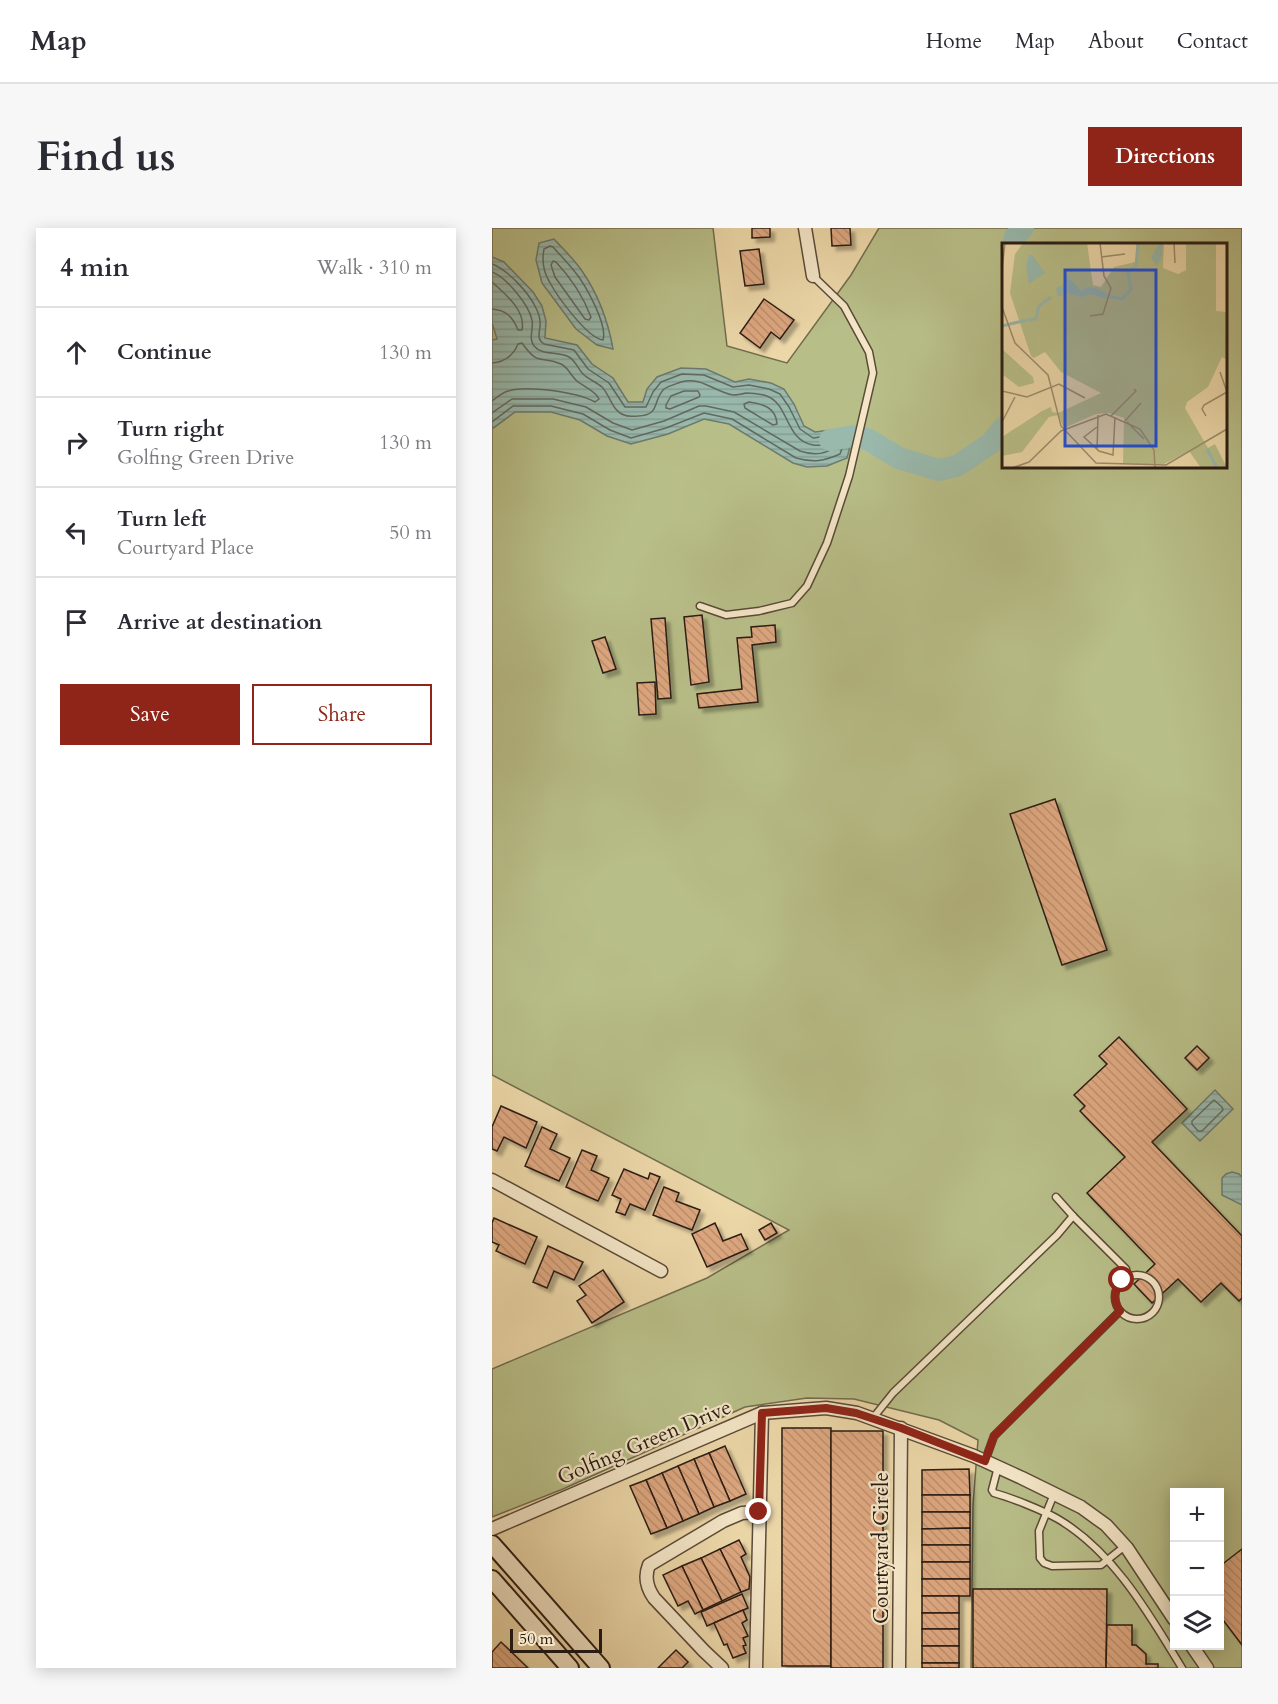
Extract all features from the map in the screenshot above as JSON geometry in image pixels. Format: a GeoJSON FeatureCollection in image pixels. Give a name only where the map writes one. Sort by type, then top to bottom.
{"type":"FeatureCollection","features":[{"type":"Feature","properties":{"kind":"main road"},"geometry":{"type":"LineString","coordinates":[[492,1544],[601,1668]]}},
{"type":"Feature","properties":{"kind":"main road"},"geometry":{"type":"LineString","coordinates":[[492,1579],[570,1668]]}},
{"type":"Feature","properties":{"kind":"street"},"geometry":{"type":"LineString","coordinates":[[805,228],[813,276]]}},
{"type":"Feature","properties":{"kind":"street"},"geometry":{"type":"LineString","coordinates":[[492,1180],[661,1271]]}},
{"type":"Feature","properties":{"kind":"street","name":"Golfing Green Drive"},"geometry":{"type":"LineString","coordinates":[[492,1529],[762,1413],[826,1408],[856,1413],[901,1428],[999,1467],[1081,1507],[1106,1525],[1125,1546],[1170,1613]]}},
{"type":"Feature","properties":{"kind":"street"},"geometry":{"type":"LineString","coordinates":[[756,1668],[762,1413]]}},
{"type":"Feature","properties":{"kind":"street","name":"Courtyard Circle"},"geometry":{"type":"LineString","coordinates":[[899,1668],[901,1428]]}},
{"type":"Feature","properties":{"kind":"street"},"geometry":{"type":"LineString","coordinates":[[722,1668],[654,1598],[649,1591],[646,1572],[649,1565],[723,1521],[742,1513],[759,1512]]}},
{"type":"Feature","properties":{"kind":"street"},"geometry":{"type":"LineString","coordinates":[[1195,1650],[1207,1668]]}},
{"type":"Feature","properties":{"kind":"lane"},"geometry":{"type":"LineString","coordinates":[[700,606],[726,615],[792,603],[807,586],[827,543],[849,476],[873,373],[869,352],[844,306],[813,276]]}},
{"type":"Feature","properties":{"kind":"lane"},"geometry":{"type":"LineString","coordinates":[[1056,1197],[1126,1269],[1127,1276]]}},
{"type":"Feature","properties":{"kind":"lane"},"geometry":{"type":"LineString","coordinates":[[873,1419],[893,1394],[1057,1235],[1073,1216]]}},
{"type":"Feature","properties":{"kind":"lane"},"geometry":{"type":"LineString","coordinates":[[1127,1276],[1148,1277],[1158,1289],[1158,1304],[1148,1316],[1133,1318],[1120,1311],[1114,1299],[1115,1292],[1127,1276]]}},
{"type":"Feature","properties":{"kind":"lane"},"geometry":{"type":"LineString","coordinates":[[985,1461],[994,1436],[1120,1311]]}},
{"type":"Feature","properties":{"kind":"lane"},"geometry":{"type":"LineString","coordinates":[[999,1467],[992,1490],[994,1493],[1057,1518],[1094,1546],[1128,1585],[1182,1668]]}},
{"type":"Feature","properties":{"kind":"lane"},"geometry":{"type":"LineString","coordinates":[[1054,1494],[1039,1531],[1040,1558],[1044,1563],[1052,1566],[1101,1565],[1125,1546]]}},
{"type":"Feature","properties":{"kind":"green space"},"geometry":{"type":"Polygon","coordinates":[[[492,228],[713,228],[727,346],[787,363],[851,275],[879,228],[1242,228],[1242,1668],[971,1668],[973,1505],[978,1440],[939,1420],[854,1399],[807,1398],[745,1407],[563,1489],[492,1517],[492,1369],[707,1278],[789,1230],[492,1075],[492,228]]]}},
{"type":"Feature","properties":{"kind":"water"},"geometry":{"type":"Polygon","coordinates":[[[554,239],[579,267],[598,298],[613,349],[597,345],[576,329],[542,283],[536,260],[539,243],[554,239]]]}},
{"type":"Feature","properties":{"kind":"water"},"geometry":{"type":"Polygon","coordinates":[[[492,257],[504,262],[533,292],[542,306],[546,321],[545,338],[577,345],[592,364],[613,378],[628,402],[643,402],[647,389],[657,377],[681,368],[706,369],[735,382],[749,379],[771,383],[784,389],[804,426],[815,432],[847,428],[854,432],[847,458],[827,466],[807,467],[793,463],[729,424],[704,419],[668,434],[631,444],[607,436],[580,420],[551,412],[515,412],[492,429],[492,340],[497,339],[492,323],[492,257]]]}},
{"type":"Feature","properties":{"kind":"water"},"geometry":{"type":"Polygon","coordinates":[[[1215,1090],[1233,1109],[1200,1141],[1182,1123],[1215,1090]]]}},
{"type":"Feature","properties":{"kind":"water"},"geometry":{"type":"Polygon","coordinates":[[[1232,1172],[1242,1177],[1242,1205],[1222,1195],[1222,1178],[1232,1172]]]}},
{"type":"Feature","properties":{"kind":"building"},"geometry":{"type":"Polygon","coordinates":[[[752,228],[770,228],[770,237],[752,238],[752,228]]]}},
{"type":"Feature","properties":{"kind":"building"},"geometry":{"type":"Polygon","coordinates":[[[831,228],[850,228],[851,245],[832,246],[831,228]]]}},
{"type":"Feature","properties":{"kind":"building"},"geometry":{"type":"Polygon","coordinates":[[[759,249],[764,284],[745,286],[740,251],[759,249]]]}},
{"type":"Feature","properties":{"kind":"building"},"geometry":{"type":"Polygon","coordinates":[[[764,299],[794,320],[780,339],[771,332],[760,348],[740,333],[764,299]]]}},
{"type":"Feature","properties":{"kind":"building"},"geometry":{"type":"Polygon","coordinates":[[[702,615],[709,682],[691,685],[684,617],[702,615]]]}},
{"type":"Feature","properties":{"kind":"building"},"geometry":{"type":"Polygon","coordinates":[[[665,618],[671,698],[658,699],[651,619],[665,618]]]}},
{"type":"Feature","properties":{"kind":"building"},"geometry":{"type":"Polygon","coordinates":[[[775,625],[776,642],[752,645],[758,702],[699,708],[697,694],[742,689],[737,638],[752,637],[751,627],[775,625]]]}},
{"type":"Feature","properties":{"kind":"building"},"geometry":{"type":"Polygon","coordinates":[[[605,637],[616,669],[603,673],[592,641],[605,637]]]}},
{"type":"Feature","properties":{"kind":"building"},"geometry":{"type":"Polygon","coordinates":[[[655,682],[656,714],[639,715],[637,683],[655,682]]]}},
{"type":"Feature","properties":{"kind":"building"},"geometry":{"type":"Polygon","coordinates":[[[1055,799],[1107,950],[1062,965],[1010,814],[1055,799]]]}},
{"type":"Feature","properties":{"kind":"building"},"geometry":{"type":"Polygon","coordinates":[[[1119,1037],[1187,1109],[1152,1142],[1242,1236],[1242,1298],[1239,1301],[1221,1283],[1201,1302],[1178,1279],[1152,1303],[1134,1284],[1155,1264],[1087,1193],[1125,1157],[1080,1111],[1085,1106],[1074,1095],[1107,1064],[1099,1056],[1119,1037]]]}},
{"type":"Feature","properties":{"kind":"building"},"geometry":{"type":"Polygon","coordinates":[[[1197,1046],[1209,1058],[1197,1070],[1185,1058],[1197,1046]]]}},
{"type":"Feature","properties":{"kind":"building"},"geometry":{"type":"Polygon","coordinates":[[[501,1106],[537,1122],[526,1148],[504,1137],[497,1151],[492,1149],[492,1127],[501,1106]]]}},
{"type":"Feature","properties":{"kind":"building"},"geometry":{"type":"Polygon","coordinates":[[[542,1127],[557,1134],[550,1149],[570,1158],[559,1181],[525,1166],[542,1127]]]}},
{"type":"Feature","properties":{"kind":"building"},"geometry":{"type":"Polygon","coordinates":[[[582,1150],[597,1156],[591,1170],[609,1178],[598,1201],[566,1187],[582,1150]]]}},
{"type":"Feature","properties":{"kind":"building"},"geometry":{"type":"Polygon","coordinates":[[[624,1169],[648,1179],[650,1173],[660,1177],[645,1210],[630,1204],[625,1215],[616,1212],[621,1199],[612,1195],[624,1169]]]}},
{"type":"Feature","properties":{"kind":"building"},"geometry":{"type":"Polygon","coordinates":[[[664,1187],[679,1193],[676,1201],[700,1210],[692,1230],[653,1215],[664,1187]]]}},
{"type":"Feature","properties":{"kind":"building"},"geometry":{"type":"Polygon","coordinates":[[[494,1218],[537,1237],[525,1264],[496,1251],[499,1245],[492,1242],[494,1218]]]}},
{"type":"Feature","properties":{"kind":"building"},"geometry":{"type":"Polygon","coordinates":[[[715,1223],[723,1241],[741,1234],[748,1249],[707,1267],[692,1234],[715,1223]]]}},
{"type":"Feature","properties":{"kind":"building"},"geometry":{"type":"Polygon","coordinates":[[[771,1223],[777,1233],[765,1240],[759,1230],[771,1223]]]}},
{"type":"Feature","properties":{"kind":"building"},"geometry":{"type":"Polygon","coordinates":[[[548,1246],[583,1262],[574,1280],[554,1271],[547,1288],[533,1282],[548,1246]]]}},
{"type":"Feature","properties":{"kind":"building"},"geometry":{"type":"Polygon","coordinates":[[[603,1270],[624,1302],[592,1323],[577,1301],[586,1295],[579,1286],[603,1270]]]}},
{"type":"Feature","properties":{"kind":"building"},"geometry":{"type":"Polygon","coordinates":[[[782,1428],[831,1428],[831,1666],[782,1666],[782,1428]]]}},
{"type":"Feature","properties":{"kind":"building"},"geometry":{"type":"Polygon","coordinates":[[[831,1431],[883,1431],[883,1668],[831,1668],[831,1431]]]}},
{"type":"Feature","properties":{"kind":"building"},"geometry":{"type":"Polygon","coordinates":[[[725,1446],[746,1494],[730,1501],[709,1453],[725,1446]]]}},
{"type":"Feature","properties":{"kind":"building"},"geometry":{"type":"Polygon","coordinates":[[[709,1453],[730,1501],[714,1507],[694,1459],[709,1453]]]}},
{"type":"Feature","properties":{"kind":"building"},"geometry":{"type":"Polygon","coordinates":[[[694,1459],[714,1507],[699,1514],[678,1466],[694,1459]]]}},
{"type":"Feature","properties":{"kind":"building"},"geometry":{"type":"Polygon","coordinates":[[[678,1466],[699,1514],[683,1521],[662,1473],[678,1466]]]}},
{"type":"Feature","properties":{"kind":"building"},"geometry":{"type":"Polygon","coordinates":[[[969,1469],[970,1495],[922,1495],[922,1470],[969,1469]]]}},
{"type":"Feature","properties":{"kind":"building"},"geometry":{"type":"Polygon","coordinates":[[[662,1473],[683,1521],[667,1528],[646,1480],[662,1473]]]}},
{"type":"Feature","properties":{"kind":"building"},"geometry":{"type":"Polygon","coordinates":[[[646,1480],[667,1528],[651,1534],[630,1486],[646,1480]]]}},
{"type":"Feature","properties":{"kind":"building"},"geometry":{"type":"Polygon","coordinates":[[[922,1495],[970,1495],[970,1512],[922,1512],[922,1495]]]}},
{"type":"Feature","properties":{"kind":"building"},"geometry":{"type":"Polygon","coordinates":[[[922,1512],[970,1512],[970,1528],[922,1529],[922,1512]]]}},
{"type":"Feature","properties":{"kind":"building"},"geometry":{"type":"Polygon","coordinates":[[[970,1528],[970,1545],[922,1545],[922,1529],[970,1528]]]}},
{"type":"Feature","properties":{"kind":"building"},"geometry":{"type":"Polygon","coordinates":[[[739,1540],[746,1554],[741,1557],[750,1577],[749,1589],[741,1592],[720,1549],[739,1540]]]}},
{"type":"Feature","properties":{"kind":"building"},"geometry":{"type":"Polygon","coordinates":[[[922,1545],[970,1545],[970,1562],[922,1562],[922,1545]]]}},
{"type":"Feature","properties":{"kind":"building"},"geometry":{"type":"Polygon","coordinates":[[[720,1549],[741,1592],[722,1601],[701,1558],[720,1549]]]}},
{"type":"Feature","properties":{"kind":"building"},"geometry":{"type":"Polygon","coordinates":[[[1242,1549],[1242,1645],[1224,1621],[1224,1563],[1242,1549]]]}},
{"type":"Feature","properties":{"kind":"building"},"geometry":{"type":"Polygon","coordinates":[[[701,1558],[722,1601],[703,1610],[682,1566],[701,1558]]]}},
{"type":"Feature","properties":{"kind":"building"},"geometry":{"type":"Polygon","coordinates":[[[922,1562],[970,1562],[970,1579],[922,1579],[922,1562]]]}},
{"type":"Feature","properties":{"kind":"building"},"geometry":{"type":"Polygon","coordinates":[[[682,1566],[703,1610],[695,1614],[688,1601],[678,1606],[663,1575],[682,1566]]]}},
{"type":"Feature","properties":{"kind":"building"},"geometry":{"type":"Polygon","coordinates":[[[922,1579],[970,1579],[970,1596],[922,1596],[922,1579]]]}},
{"type":"Feature","properties":{"kind":"building"},"geometry":{"type":"Polygon","coordinates":[[[973,1589],[1107,1589],[1106,1668],[973,1668],[973,1589]]]}},
{"type":"Feature","properties":{"kind":"building"},"geometry":{"type":"Polygon","coordinates":[[[742,1594],[748,1608],[707,1626],[701,1612],[742,1594]]]}},
{"type":"Feature","properties":{"kind":"building"},"geometry":{"type":"Polygon","coordinates":[[[922,1596],[959,1596],[959,1613],[922,1613],[922,1596]]]}},
{"type":"Feature","properties":{"kind":"building"},"geometry":{"type":"Polygon","coordinates":[[[743,1610],[747,1620],[742,1623],[748,1636],[743,1638],[746,1653],[733,1658],[714,1623],[743,1610]]]}},
{"type":"Feature","properties":{"kind":"building"},"geometry":{"type":"Polygon","coordinates":[[[922,1613],[959,1613],[959,1629],[922,1629],[922,1613]]]}},
{"type":"Feature","properties":{"kind":"building"},"geometry":{"type":"Polygon","coordinates":[[[1107,1625],[1132,1625],[1132,1645],[1136,1645],[1146,1654],[1146,1664],[1158,1664],[1158,1668],[1106,1668],[1107,1625]]]}},
{"type":"Feature","properties":{"kind":"building"},"geometry":{"type":"Polygon","coordinates":[[[922,1629],[959,1629],[959,1646],[922,1646],[922,1629]]]}},
{"type":"Feature","properties":{"kind":"building"},"geometry":{"type":"Polygon","coordinates":[[[501,1642],[528,1668],[492,1668],[492,1652],[501,1642]]]}},
{"type":"Feature","properties":{"kind":"building"},"geometry":{"type":"Polygon","coordinates":[[[922,1646],[959,1646],[959,1663],[922,1663],[922,1646]]]}},
{"type":"Feature","properties":{"kind":"building"},"geometry":{"type":"Polygon","coordinates":[[[676,1650],[688,1662],[682,1668],[658,1668],[676,1650]]]}},
{"type":"Feature","properties":{"kind":"building"},"geometry":{"type":"Polygon","coordinates":[[[922,1663],[959,1663],[959,1668],[922,1668],[922,1663]]]}},
{"type":"Feature","properties":{"kind":"waterway"},"geometry":{"type":"LineString","coordinates":[[1013,243],[1015,237],[1023,228]]}},
{"type":"Feature","properties":{"kind":"waterway"},"geometry":{"type":"LineString","coordinates":[[830,440],[853,436],[867,439],[899,458],[938,470],[957,466],[991,443],[1002,429]]}},
{"type":"Feature","properties":{"kind":"route"},"geometry":{"type":"LineString","coordinates":[[759,1512],[762,1413],[826,1408],[856,1413],[985,1461],[994,1436],[1120,1311],[1114,1299],[1117,1286],[1122,1280]]}}]}
